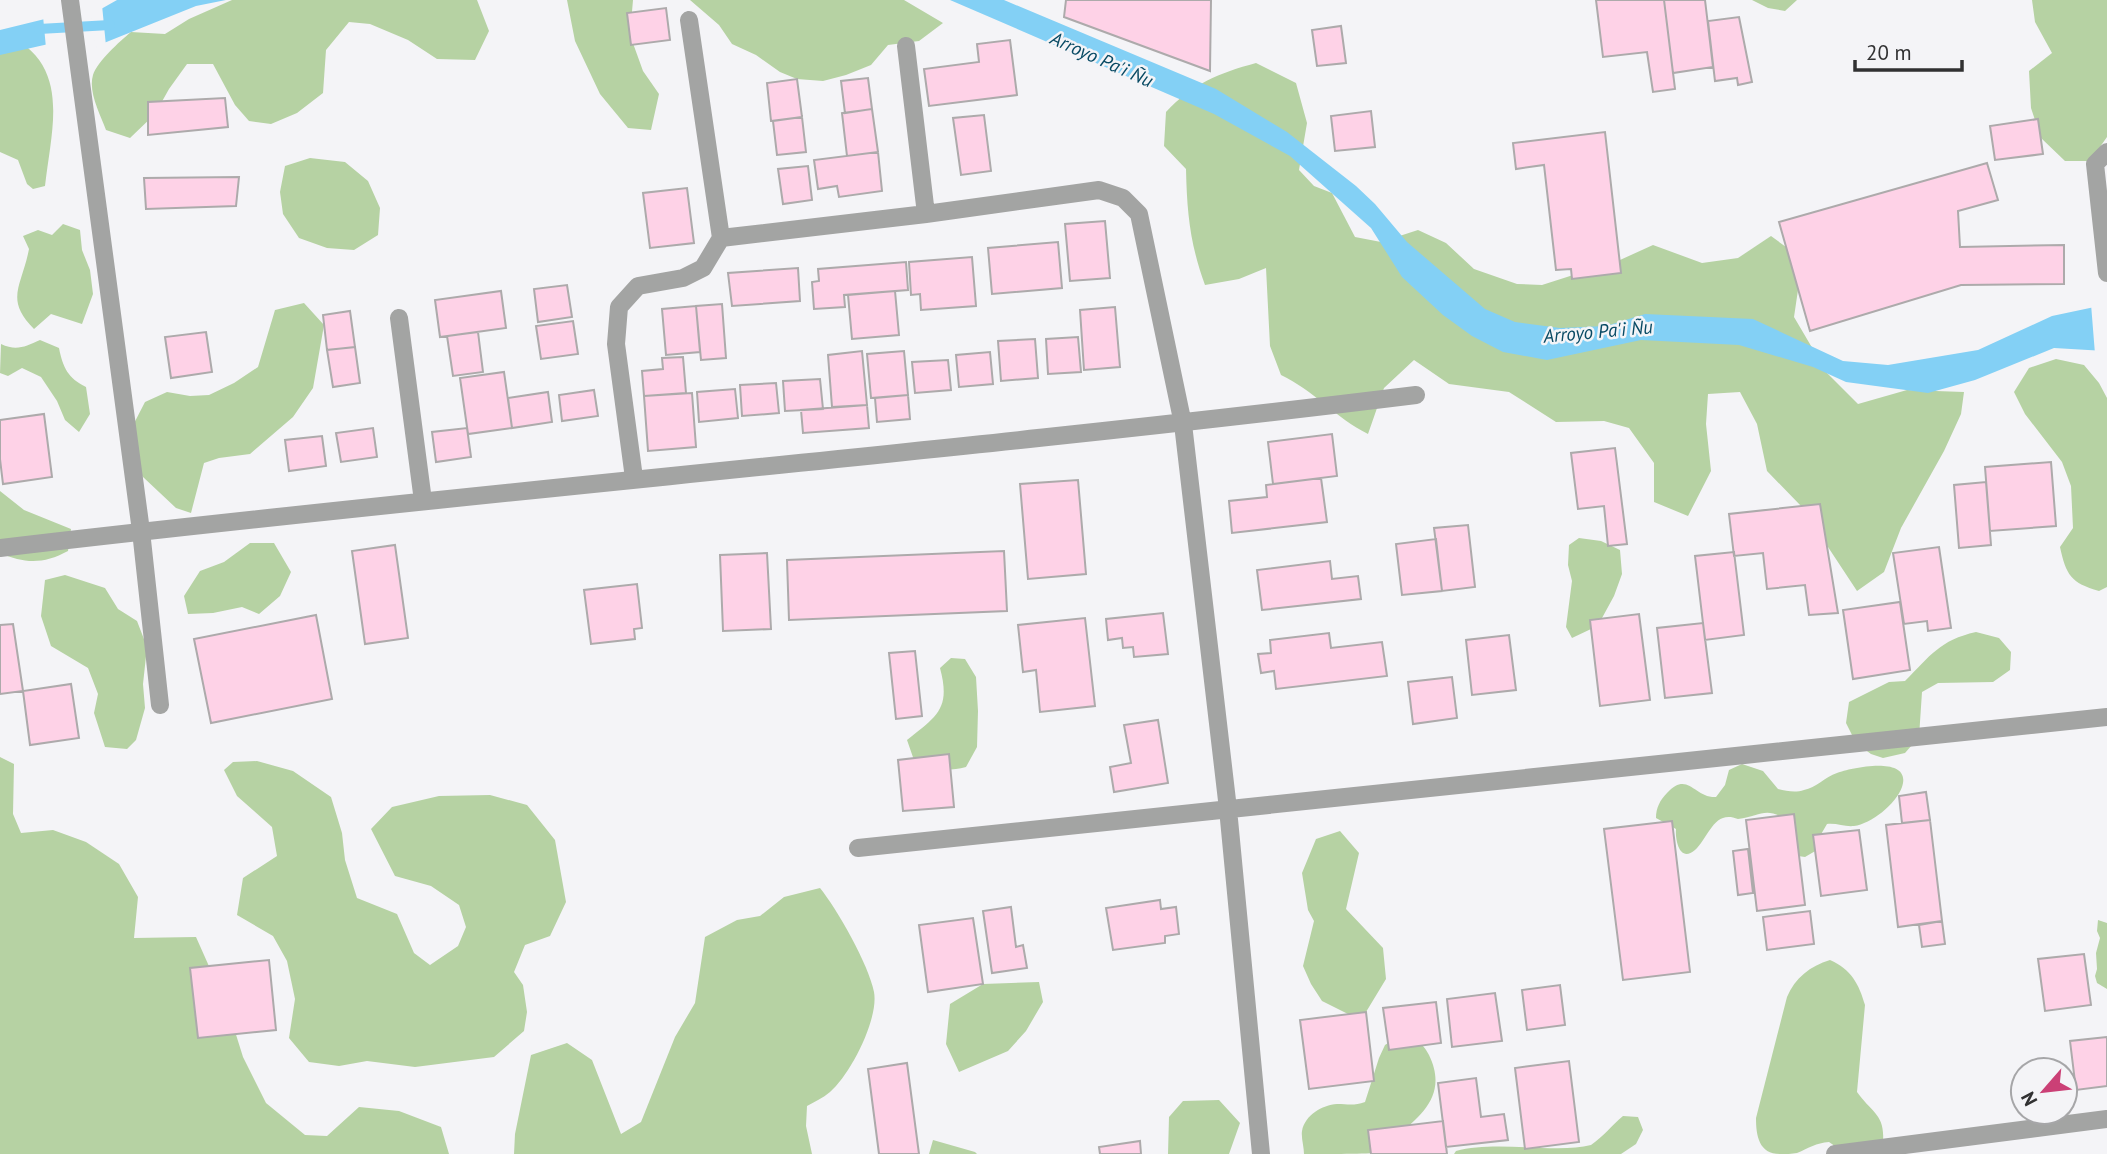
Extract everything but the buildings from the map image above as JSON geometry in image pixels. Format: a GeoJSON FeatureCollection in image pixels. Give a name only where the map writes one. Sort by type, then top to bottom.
{"type":"FeatureCollection","features":[{"type":"Feature","properties":{"kind":"street"},"geometry":{"type":"LineString","coordinates":[[70,3],[141,531],[160,705]]}},
{"type":"Feature","properties":{"kind":"street"},"geometry":{"type":"LineString","coordinates":[[634,478],[616,344],[619,307],[638,286],[683,278],[703,268],[721,238],[689,20]]}},
{"type":"Feature","properties":{"kind":"street"},"geometry":{"type":"LineString","coordinates":[[906,46],[926,214]]}},
{"type":"Feature","properties":{"kind":"street"},"geometry":{"type":"LineString","coordinates":[[2107,152],[2095,164],[2107,272]]}},
{"type":"Feature","properties":{"kind":"street"},"geometry":{"type":"LineString","coordinates":[[721,238],[1099,190],[1123,198],[1139,214],[1183,424],[1228,809],[1261,1154]]}},
{"type":"Feature","properties":{"kind":"street"},"geometry":{"type":"LineString","coordinates":[[399,318],[423,501]]}},
{"type":"Feature","properties":{"kind":"street"},"geometry":{"type":"LineString","coordinates":[[0,548],[634,478],[1183,424],[1416,394]]}},
{"type":"Feature","properties":{"kind":"street"},"geometry":{"type":"LineString","coordinates":[[858,848],[2107,717]]}},
{"type":"Feature","properties":{"kind":"street"},"geometry":{"type":"LineString","coordinates":[[1835,1154],[2107,1119]]}},
{"type":"Feature","properties":{"kind":"green space"},"geometry":{"type":"Polygon","coordinates":[[[232,0],[477,0],[489,31],[475,60],[437,59],[408,40],[370,24],[349,22],[326,50],[323,93],[297,113],[271,124],[249,121],[235,105],[213,64],[187,64],[155,114],[130,138],[106,130],[95,103],[92,82],[95,70],[109,52],[131,32],[165,34],[189,19],[232,0]]]}},
{"type":"Feature","properties":{"kind":"green space"},"geometry":{"type":"Polygon","coordinates":[[[567,0],[633,0],[630,35],[643,71],[659,94],[651,130],[628,128],[600,94],[575,41],[567,0]]]}},
{"type":"Feature","properties":{"kind":"green space"},"geometry":{"type":"Polygon","coordinates":[[[690,0],[904,0],[943,23],[919,41],[888,45],[871,65],[846,75],[823,81],[797,79],[732,44],[719,25],[690,0]]]}},
{"type":"Feature","properties":{"kind":"green space"},"geometry":{"type":"Polygon","coordinates":[[[1752,0],[1797,0],[1785,11],[1768,8],[1752,0]]]}},
{"type":"Feature","properties":{"kind":"green space"},"geometry":{"type":"Polygon","coordinates":[[[2032,0],[2107,0],[2107,137],[2090,161],[2065,161],[2041,138],[2031,108],[2029,71],[2052,53],[2035,22],[2032,0]]]}},
{"type":"Feature","properties":{"kind":"green space"},"geometry":{"type":"Polygon","coordinates":[[[0,31],[23,44],[39,60],[48,77],[53,118],[45,186],[33,189],[27,184],[18,160],[0,152],[0,31]]]}},
{"type":"Feature","properties":{"kind":"green space"},"geometry":{"type":"Polygon","coordinates":[[[1256,63],[1296,83],[1307,123],[1299,170],[1314,186],[1332,193],[1355,237],[1381,242],[1418,230],[1446,243],[1474,269],[1517,284],[1542,285],[1620,260],[1653,245],[1702,263],[1738,258],[1771,236],[1786,247],[1798,290],[1794,317],[1827,373],[1858,404],[1907,390],[1964,392],[1961,414],[1944,451],[1901,528],[1884,572],[1857,591],[1801,506],[1767,471],[1757,424],[1740,392],[1708,394],[1706,424],[1711,471],[1688,516],[1654,502],[1654,463],[1629,428],[1604,421],[1556,422],[1509,392],[1449,384],[1414,360],[1384,388],[1368,434],[1304,388],[1281,375],[1270,346],[1266,268],[1239,279],[1205,285],[1190,228],[1186,169],[1164,146],[1166,112],[1176,102],[1207,81],[1256,63]]]}},
{"type":"Feature","properties":{"kind":"green space"},"geometry":{"type":"Polygon","coordinates":[[[310,158],[345,162],[368,181],[380,208],[378,235],[354,250],[327,248],[299,238],[283,214],[280,192],[285,166],[310,158]]]}},
{"type":"Feature","properties":{"kind":"green space"},"geometry":{"type":"Polygon","coordinates":[[[63,224],[80,230],[93,294],[82,324],[51,314],[34,329],[25,318],[17,300],[29,249],[23,236],[38,230],[52,235],[63,224]]]}},
{"type":"Feature","properties":{"kind":"green space"},"geometry":{"type":"Polygon","coordinates":[[[304,303],[324,325],[313,388],[293,417],[250,454],[204,463],[191,513],[176,508],[134,465],[128,435],[145,402],[167,392],[190,396],[209,395],[234,383],[258,367],[275,310],[304,303]]]}},
{"type":"Feature","properties":{"kind":"green space"},"geometry":{"type":"Polygon","coordinates":[[[40,340],[59,348],[67,372],[86,387],[90,414],[79,432],[65,420],[57,401],[41,377],[22,368],[8,376],[0,373],[1,344],[20,347],[40,340]]]}},
{"type":"Feature","properties":{"kind":"green space"},"geometry":{"type":"Polygon","coordinates":[[[2056,359],[2084,365],[2107,398],[2107,587],[2099,591],[2076,581],[2065,565],[2060,547],[2073,528],[2071,486],[2062,462],[2025,414],[2014,392],[2029,368],[2056,359]]]}},
{"type":"Feature","properties":{"kind":"green space"},"geometry":{"type":"Polygon","coordinates":[[[0,491],[24,510],[71,529],[68,551],[34,561],[0,553],[0,491]]]}},
{"type":"Feature","properties":{"kind":"green space"},"geometry":{"type":"Polygon","coordinates":[[[1579,538],[1601,541],[1620,550],[1622,574],[1602,618],[1591,629],[1572,638],[1566,627],[1572,581],[1568,565],[1569,545],[1579,538]]]}},
{"type":"Feature","properties":{"kind":"green space"},"geometry":{"type":"Polygon","coordinates":[[[250,543],[274,543],[291,572],[280,596],[259,614],[242,607],[213,613],[188,614],[184,596],[200,571],[224,562],[250,543]]]}},
{"type":"Feature","properties":{"kind":"green space"},"geometry":{"type":"Polygon","coordinates":[[[65,575],[105,588],[118,609],[137,621],[147,647],[143,684],[145,708],[136,740],[127,749],[105,747],[94,713],[98,694],[88,668],[51,646],[41,616],[45,580],[65,575]]]}},
{"type":"Feature","properties":{"kind":"green space"},"geometry":{"type":"Polygon","coordinates":[[[1976,632],[1999,638],[2011,652],[2010,670],[1993,682],[1938,683],[1922,692],[1919,737],[1905,753],[1883,758],[1871,754],[1856,743],[1846,723],[1849,702],[1889,682],[1905,681],[1944,644],[1976,632]]]}},
{"type":"Feature","properties":{"kind":"green space"},"geometry":{"type":"Polygon","coordinates":[[[951,658],[965,659],[976,677],[977,747],[966,767],[940,770],[915,763],[907,740],[939,710],[944,693],[940,668],[951,658]]]}},
{"type":"Feature","properties":{"kind":"green space"},"geometry":{"type":"Polygon","coordinates":[[[0,757],[14,764],[13,814],[21,833],[53,830],[86,842],[119,864],[138,897],[134,938],[196,937],[228,1009],[243,1057],[266,1103],[305,1135],[327,1136],[359,1107],[399,1111],[441,1127],[449,1154],[0,1154],[0,757]]]}},
{"type":"Feature","properties":{"kind":"green space"},"geometry":{"type":"Polygon","coordinates":[[[257,761],[293,771],[331,797],[342,833],[345,860],[357,898],[397,914],[414,953],[430,965],[458,946],[466,927],[459,905],[431,886],[395,876],[371,829],[392,807],[439,796],[490,795],[527,805],[555,840],[566,902],[550,936],[525,945],[514,972],[523,985],[527,1012],[524,1031],[494,1057],[415,1067],[367,1061],[339,1066],[309,1062],[289,1038],[295,999],[287,961],[273,936],[237,915],[243,878],[277,856],[272,827],[237,796],[224,770],[233,762],[257,761]]]}},
{"type":"Feature","properties":{"kind":"green space"},"geometry":{"type":"Polygon","coordinates":[[[1742,764],[1763,771],[1778,789],[1788,791],[1808,789],[1844,771],[1878,766],[1898,770],[1903,777],[1902,787],[1889,806],[1868,821],[1854,826],[1827,824],[1820,836],[1817,850],[1805,857],[1798,856],[1787,820],[1768,813],[1738,819],[1723,818],[1713,826],[1695,850],[1686,854],[1682,852],[1676,839],[1676,829],[1656,818],[1662,798],[1680,784],[1716,797],[1725,785],[1729,770],[1742,764]]]}},
{"type":"Feature","properties":{"kind":"green space"},"geometry":{"type":"Polygon","coordinates":[[[1340,831],[1359,853],[1346,909],[1383,948],[1386,979],[1366,1012],[1348,1014],[1322,1001],[1303,966],[1314,921],[1308,910],[1302,873],[1316,839],[1340,831]]]}},
{"type":"Feature","properties":{"kind":"green space"},"geometry":{"type":"Polygon","coordinates":[[[820,888],[859,953],[871,981],[874,1003],[868,1031],[846,1073],[830,1092],[807,1106],[806,1126],[812,1154],[514,1154],[515,1134],[531,1055],[567,1043],[592,1060],[621,1134],[641,1122],[675,1037],[695,1003],[705,937],[737,920],[760,916],[784,897],[820,888]]]}},
{"type":"Feature","properties":{"kind":"green space"},"geometry":{"type":"Polygon","coordinates":[[[2098,920],[2107,923],[2107,989],[2097,983],[2095,976],[2100,938],[2097,931],[2098,920]]]}},
{"type":"Feature","properties":{"kind":"green space"},"geometry":{"type":"Polygon","coordinates":[[[1830,960],[1853,978],[1865,1005],[1857,1092],[1879,1119],[1883,1141],[1842,1151],[1829,1142],[1797,1153],[1773,1153],[1760,1143],[1756,1118],[1787,997],[1804,974],[1830,960]]]}},
{"type":"Feature","properties":{"kind":"green space"},"geometry":{"type":"Polygon","coordinates":[[[1039,982],[1043,1002],[1026,1031],[1008,1051],[959,1072],[946,1044],[950,1004],[983,984],[1039,982]]]}},
{"type":"Feature","properties":{"kind":"green space"},"geometry":{"type":"Polygon","coordinates":[[[1399,1036],[1420,1043],[1434,1068],[1434,1091],[1424,1110],[1375,1153],[1304,1154],[1302,1131],[1307,1120],[1326,1106],[1365,1102],[1385,1045],[1399,1036]]]}},
{"type":"Feature","properties":{"kind":"green space"},"geometry":{"type":"Polygon","coordinates":[[[1219,1100],[1240,1123],[1229,1154],[1168,1154],[1169,1117],[1183,1101],[1219,1100]]]}},
{"type":"Feature","properties":{"kind":"green space"},"geometry":{"type":"Polygon","coordinates":[[[1623,1116],[1638,1117],[1643,1130],[1636,1144],[1621,1154],[1454,1154],[1456,1151],[1472,1148],[1561,1148],[1591,1145],[1623,1116]]]}},
{"type":"Feature","properties":{"kind":"green space"},"geometry":{"type":"Polygon","coordinates":[[[933,1140],[975,1152],[977,1154],[929,1154],[933,1140]]]}},
{"type":"Feature","properties":{"kind":"water"},"geometry":{"type":"Polygon","coordinates":[[[117,0],[226,0],[196,6],[99,45],[94,13],[117,0]]]}},
{"type":"Feature","properties":{"kind":"water"},"geometry":{"type":"Polygon","coordinates":[[[950,0],[1004,0],[1216,89],[1287,132],[1356,186],[1407,242],[1485,309],[1515,322],[1560,328],[1606,326],[1645,314],[1753,319],[1843,361],[1888,365],[1978,350],[2052,316],[2104,305],[2105,351],[2054,348],[1975,380],[1928,393],[1846,382],[1813,367],[1739,345],[1641,340],[1547,360],[1503,352],[1472,336],[1443,315],[1402,277],[1371,228],[1290,156],[1214,114],[950,0]]]}},
{"type":"Feature","properties":{"kind":"water"},"geometry":{"type":"Polygon","coordinates":[[[53,17],[53,43],[0,55],[0,30],[53,17]]]}},
{"type":"Feature","properties":{"kind":"pier"},"geometry":{"type":"Polygon","coordinates":[[[102,5],[106,46],[98,48],[95,46],[91,13],[102,5]]]}},
{"type":"Feature","properties":{"kind":"pier"},"geometry":{"type":"Polygon","coordinates":[[[54,14],[57,17],[56,44],[46,48],[43,16],[54,14]]]}},
{"type":"Feature","properties":{"kind":"pier"},"geometry":{"type":"Polygon","coordinates":[[[2105,302],[2107,354],[2095,354],[2091,304],[2105,302]]]}},
{"type":"Feature","properties":{"kind":"waterway","name":"Arroyo Pa'i Ñu"},"geometry":{"type":"LineString","coordinates":[[39,29],[110,25]]}}]}
